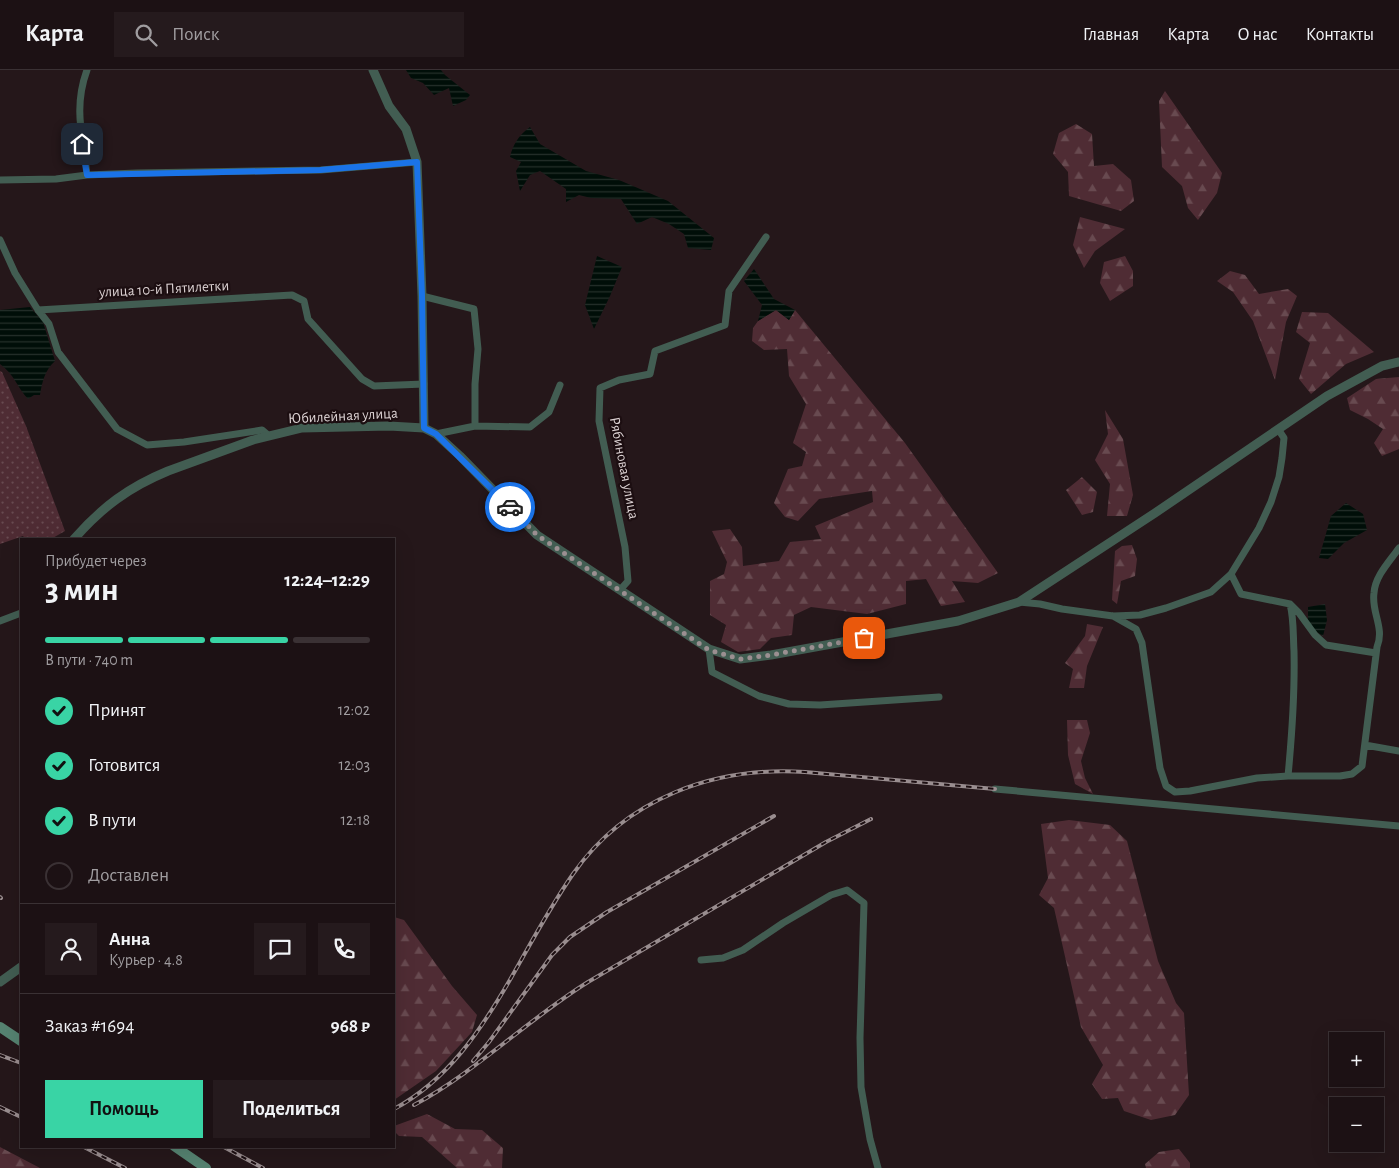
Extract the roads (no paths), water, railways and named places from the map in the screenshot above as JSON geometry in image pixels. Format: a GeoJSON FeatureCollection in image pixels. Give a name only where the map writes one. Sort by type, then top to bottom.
{"type":"FeatureCollection","features":[{"type":"Feature","properties":{"kind":"main road"},"geometry":{"type":"LineString","coordinates":[[0,1027],[20,1041]]}},
{"type":"Feature","properties":{"kind":"main road"},"geometry":{"type":"LineString","coordinates":[[177,1148],[206,1168]]}},
{"type":"Feature","properties":{"kind":"street"},"geometry":{"type":"LineString","coordinates":[[87,70],[80,96],[80,131],[87,175]]}},
{"type":"Feature","properties":{"kind":"street"},"geometry":{"type":"LineString","coordinates":[[373,70],[389,106],[406,129],[417,162],[424,428]]}},
{"type":"Feature","properties":{"kind":"street"},"geometry":{"type":"LineString","coordinates":[[0,180],[56,179],[87,175],[320,170],[417,162]]}},
{"type":"Feature","properties":{"kind":"street","name":"Рябиновая улица"},"geometry":{"type":"LineString","coordinates":[[620,590],[628,581],[625,547],[599,421],[600,388],[619,380],[650,374],[655,351],[725,325],[729,291],[766,237]]}},
{"type":"Feature","properties":{"kind":"street"},"geometry":{"type":"LineString","coordinates":[[0,240],[15,273],[49,324],[58,352],[117,429],[147,445],[184,442],[262,430],[269,436]]}},
{"type":"Feature","properties":{"kind":"street","name":"улица 10-й Пятилетки"},"geometry":{"type":"LineString","coordinates":[[38,310],[292,296],[304,301],[308,319],[362,379],[374,386],[424,384]]}},
{"type":"Feature","properties":{"kind":"street"},"geometry":{"type":"LineString","coordinates":[[422,296],[474,309],[478,349],[475,384],[476,426]]}},
{"type":"Feature","properties":{"kind":"street","name":"Юбилейная улица"},"geometry":{"type":"LineString","coordinates":[[75,538],[102,509],[130,490],[155,477],[239,445],[302,428],[389,426],[424,428],[436,434],[460,456],[537,535],[709,650],[740,659],[771,655],[958,621],[1019,602],[1155,513],[1327,396],[1382,366],[1399,362]]}},
{"type":"Feature","properties":{"kind":"street"},"geometry":{"type":"LineString","coordinates":[[436,434],[476,426],[530,427],[549,412],[560,385]]}},
{"type":"Feature","properties":{"kind":"street"},"geometry":{"type":"LineString","coordinates":[[1019,602],[1113,616],[1140,615],[1211,592],[1231,574],[1259,528],[1271,502],[1282,458],[1284,438],[1278,429]]}},
{"type":"Feature","properties":{"kind":"street"},"geometry":{"type":"LineString","coordinates":[[1113,616],[1136,629],[1142,643],[1160,768],[1166,786],[1175,792],[1190,791],[1257,778],[1352,774],[1362,766],[1376,653],[1380,640],[1379,626],[1373,604],[1376,581],[1399,548]]}},
{"type":"Feature","properties":{"kind":"street"},"geometry":{"type":"LineString","coordinates":[[1231,574],[1241,594],[1290,604],[1315,635],[1326,645],[1376,653]]}},
{"type":"Feature","properties":{"kind":"street"},"geometry":{"type":"LineString","coordinates":[[1288,776],[1293,726],[1294,670],[1293,614],[1290,604]]}},
{"type":"Feature","properties":{"kind":"street"},"geometry":{"type":"LineString","coordinates":[[0,621],[20,614]]}},
{"type":"Feature","properties":{"kind":"street"},"geometry":{"type":"LineString","coordinates":[[709,650],[712,672],[759,696],[789,704],[820,706],[938,697]]}},
{"type":"Feature","properties":{"kind":"street"},"geometry":{"type":"LineString","coordinates":[[1366,745],[1399,751]]}},
{"type":"Feature","properties":{"kind":"street"},"geometry":{"type":"LineString","coordinates":[[995,789],[1399,826]]}},
{"type":"Feature","properties":{"kind":"street"},"geometry":{"type":"LineString","coordinates":[[701,960],[723,958],[743,950],[783,923],[831,895],[847,890],[864,903],[860,1038],[861,1087],[870,1139],[878,1168]]}},
{"type":"Feature","properties":{"kind":"street"},"geometry":{"type":"LineString","coordinates":[[0,982],[20,968]]}},
{"type":"Feature","properties":{"kind":"railway"},"geometry":{"type":"LineString","coordinates":[[395,1108],[431,1084],[462,1052],[500,997],[573,874],[594,848],[619,825],[646,807],[675,792],[706,782],[738,775],[771,772],[805,772],[995,789]]}},
{"type":"Feature","properties":{"kind":"railway"},"geometry":{"type":"LineString","coordinates":[[473,1061],[552,955],[570,937],[607,912],[774,816]]}},
{"type":"Feature","properties":{"kind":"railway"},"geometry":{"type":"LineString","coordinates":[[414,1105],[459,1077],[544,1012],[588,982],[826,842],[871,819]]}},
{"type":"Feature","properties":{"kind":"railway"},"geometry":{"type":"LineString","coordinates":[[0,1055],[20,1063]]}},
{"type":"Feature","properties":{"kind":"railway"},"geometry":{"type":"LineString","coordinates":[[0,1107],[20,1117]]}},
{"type":"Feature","properties":{"kind":"railway"},"geometry":{"type":"LineString","coordinates":[[86,1148],[125,1168]]}},
{"type":"Feature","properties":{"kind":"railway"},"geometry":{"type":"LineString","coordinates":[[226,1148],[263,1168]]}}]}
